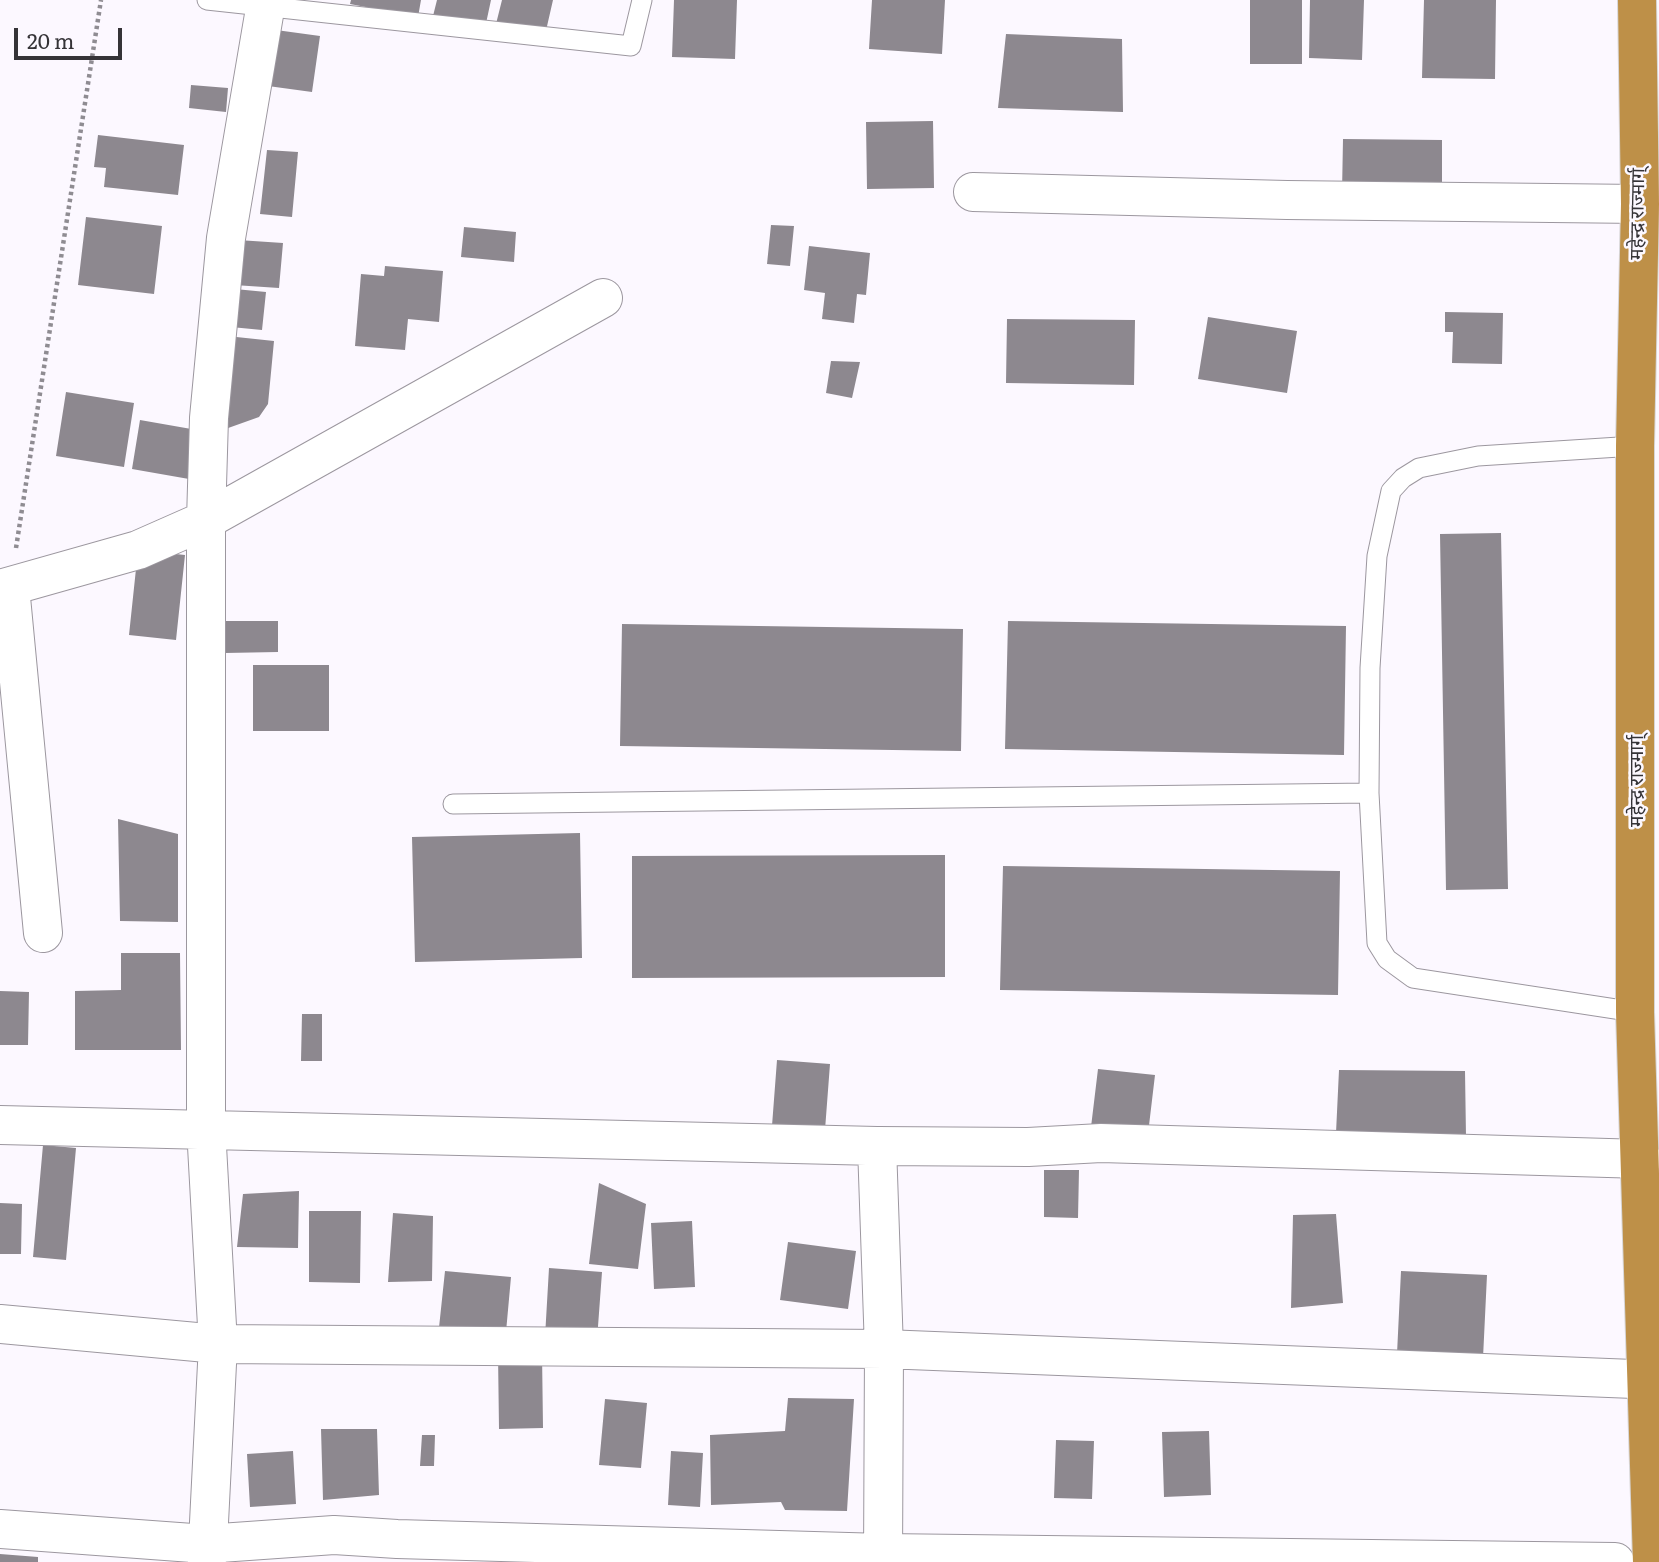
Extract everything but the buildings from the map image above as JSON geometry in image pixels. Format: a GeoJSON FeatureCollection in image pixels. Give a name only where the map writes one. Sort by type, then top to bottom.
{"type":"FeatureCollection","features":[{"type":"Feature","properties":{"kind":"highway","name":"महेन्द्र राज्मार्ग्"},"geometry":{"type":"LineString","coordinates":[[1637,0],[1640,204],[1648,270],[1635,446],[1648,699],[1647,1013],[1642,1159],[1652,1380],[1653,1562]]}},
{"type":"Feature","properties":{"kind":"street"},"geometry":{"type":"LineString","coordinates":[[207,1553],[218,1343],[206,1128],[208,418],[226,238],[265,9]]}},
{"type":"Feature","properties":{"kind":"street"},"geometry":{"type":"LineString","coordinates":[[973,191],[1287,200],[1640,204]]}},
{"type":"Feature","properties":{"kind":"street"},"geometry":{"type":"LineString","coordinates":[[43,933],[5,588],[138,550],[206,520],[603,298]]}},
{"type":"Feature","properties":{"kind":"street"},"geometry":{"type":"LineString","coordinates":[[0,1125],[877,1146],[1028,1147],[1101,1143],[1642,1159]]}},
{"type":"Feature","properties":{"kind":"street"},"geometry":{"type":"LineString","coordinates":[[877,1146],[884,1349],[883,1558]]}},
{"type":"Feature","properties":{"kind":"street"},"geometry":{"type":"LineString","coordinates":[[0,1324],[218,1343],[884,1349],[1652,1380]]}},
{"type":"Feature","properties":{"kind":"street"},"geometry":{"type":"LineString","coordinates":[[0,1529],[207,1553],[334,1535],[883,1558],[1615,1562]]}},
{"type":"Feature","properties":{"kind":"lane"},"geometry":{"type":"LineString","coordinates":[[207,0],[265,9],[631,46],[642,0]]}},
{"type":"Feature","properties":{"kind":"lane"},"geometry":{"type":"LineString","coordinates":[[1635,446],[1478,456],[1419,468],[1402,478],[1391,491],[1377,556],[1370,668],[1369,793],[1377,943],[1387,959],[1413,978],[1647,1013]]}},
{"type":"Feature","properties":{"kind":"lane"},"geometry":{"type":"LineString","coordinates":[[453,804],[1369,793]]}},
{"type":"Feature","properties":{"kind":"path"},"geometry":{"type":"LineString","coordinates":[[5,588],[101,0]]}}]}
